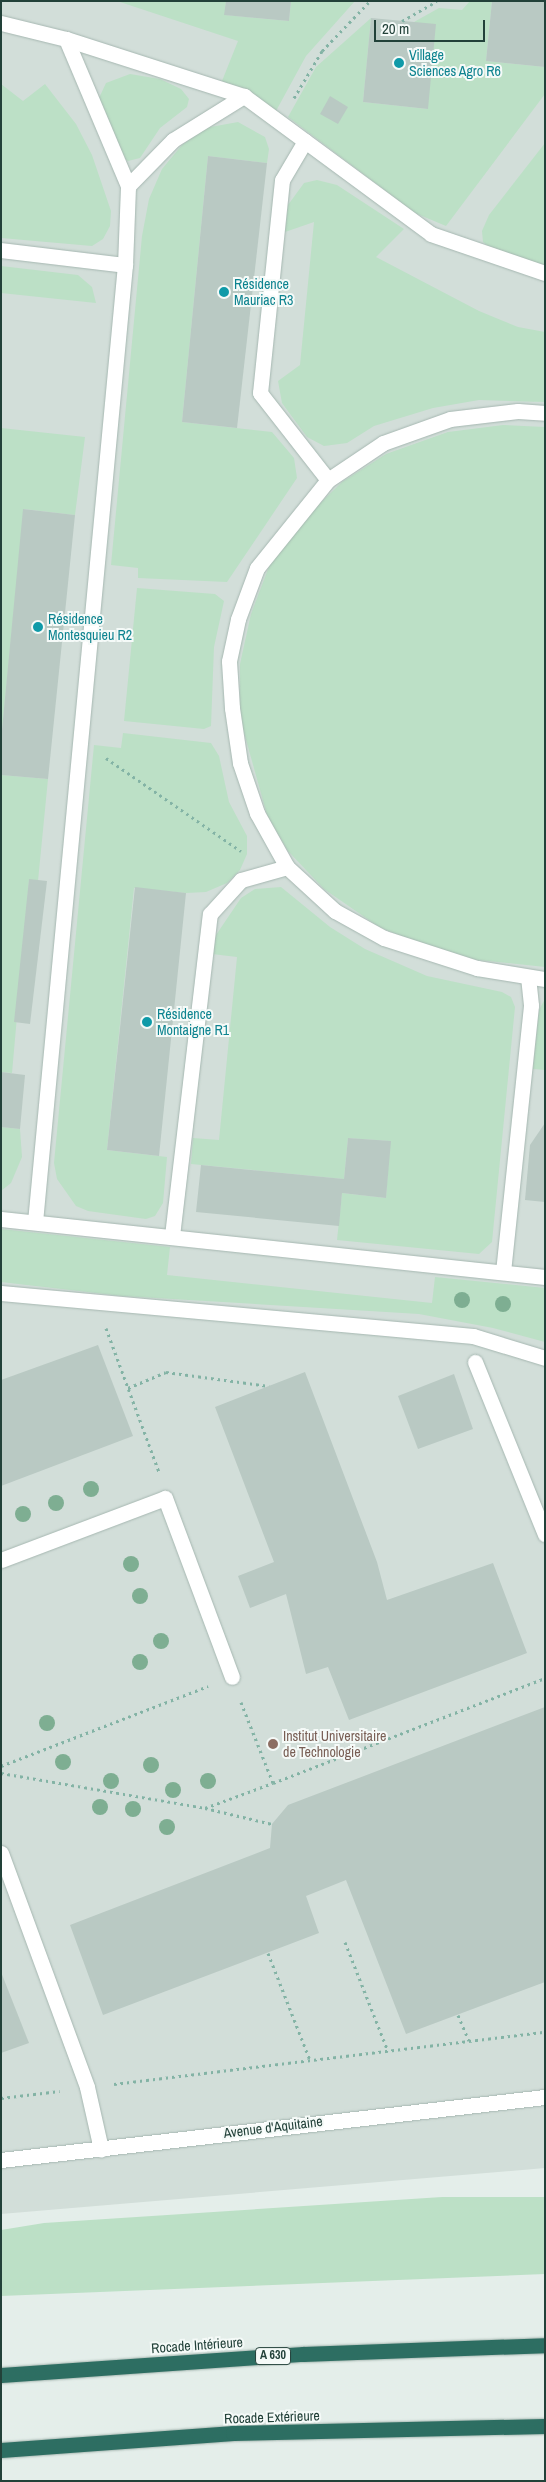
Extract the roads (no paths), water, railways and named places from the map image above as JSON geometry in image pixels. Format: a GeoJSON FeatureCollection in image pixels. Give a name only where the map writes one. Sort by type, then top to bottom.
{"type":"FeatureCollection","features":[{"type":"Feature","properties":{"kind":"highway","name":"Rocade Intérieure"},"geometry":{"type":"LineString","coordinates":[[1,2375],[303,2354],[545,2345]]}},
{"type":"Feature","properties":{"kind":"highway","name":"Rocade Extérieure"},"geometry":{"type":"LineString","coordinates":[[1,2450],[233,2434],[545,2426]]}},
{"type":"Feature","properties":{"kind":"street"},"geometry":{"type":"LineString","coordinates":[[1,24],[66,39],[244,96],[431,234],[545,273]]}},
{"type":"Feature","properties":{"kind":"street"},"geometry":{"type":"LineString","coordinates":[[35,1222],[125,265],[128,186],[66,39]]}},
{"type":"Feature","properties":{"kind":"street"},"geometry":{"type":"LineString","coordinates":[[128,186],[173,140],[244,96]]}},
{"type":"Feature","properties":{"kind":"street"},"geometry":{"type":"LineString","coordinates":[[305,141],[282,180],[260,393],[328,480]]}},
{"type":"Feature","properties":{"kind":"street"},"geometry":{"type":"LineString","coordinates":[[1,250],[125,265]]}},
{"type":"Feature","properties":{"kind":"street"},"geometry":{"type":"LineString","coordinates":[[545,413],[518,411],[450,419],[383,443],[328,480],[257,568],[238,619],[229,661],[240,762],[257,813],[287,867],[335,911],[384,938],[477,968],[528,978],[545,979]]}},
{"type":"Feature","properties":{"kind":"street"},"geometry":{"type":"LineString","coordinates":[[172,1236],[210,914],[241,880],[272,873],[287,867]]}},
{"type":"Feature","properties":{"kind":"street"},"geometry":{"type":"LineString","coordinates":[[503,1272],[531,1005],[528,978]]}},
{"type":"Feature","properties":{"kind":"street"},"geometry":{"type":"LineString","coordinates":[[1,1219],[545,1277]]}},
{"type":"Feature","properties":{"kind":"street"},"geometry":{"type":"LineString","coordinates":[[1,1293],[473,1336],[545,1358]]}},
{"type":"Feature","properties":{"kind":"street"},"geometry":{"type":"LineString","coordinates":[[475,1362],[545,1534]]}},
{"type":"Feature","properties":{"kind":"street"},"geometry":{"type":"LineString","coordinates":[[1,1560],[165,1498],[232,1677]]}},
{"type":"Feature","properties":{"kind":"street"},"geometry":{"type":"LineString","coordinates":[[1,1853],[87,2087],[101,2150]]}},
{"type":"Feature","properties":{"kind":"street","name":"Avenue d'Aquitaine"},"geometry":{"type":"LineString","coordinates":[[1,2160],[101,2150],[545,2097]]}},
{"type":"Feature","properties":{"kind":"place","name":"Village Sciences Agro R6"},"geometry":{"type":"Point","coordinates":[399,63]}},
{"type":"Feature","properties":{"kind":"place","name":"Résidence Mauriac R3"},"geometry":{"type":"Point","coordinates":[224,292]}},
{"type":"Feature","properties":{"kind":"place","name":"Résidence Montesquieu R2"},"geometry":{"type":"Point","coordinates":[38,627]}},
{"type":"Feature","properties":{"kind":"place","name":"Résidence Montaigne R1"},"geometry":{"type":"Point","coordinates":[147,1022]}},
{"type":"Feature","properties":{"kind":"place","name":"Institut Universitaire de Technologie"},"geometry":{"type":"Point","coordinates":[273,1744]}}]}
